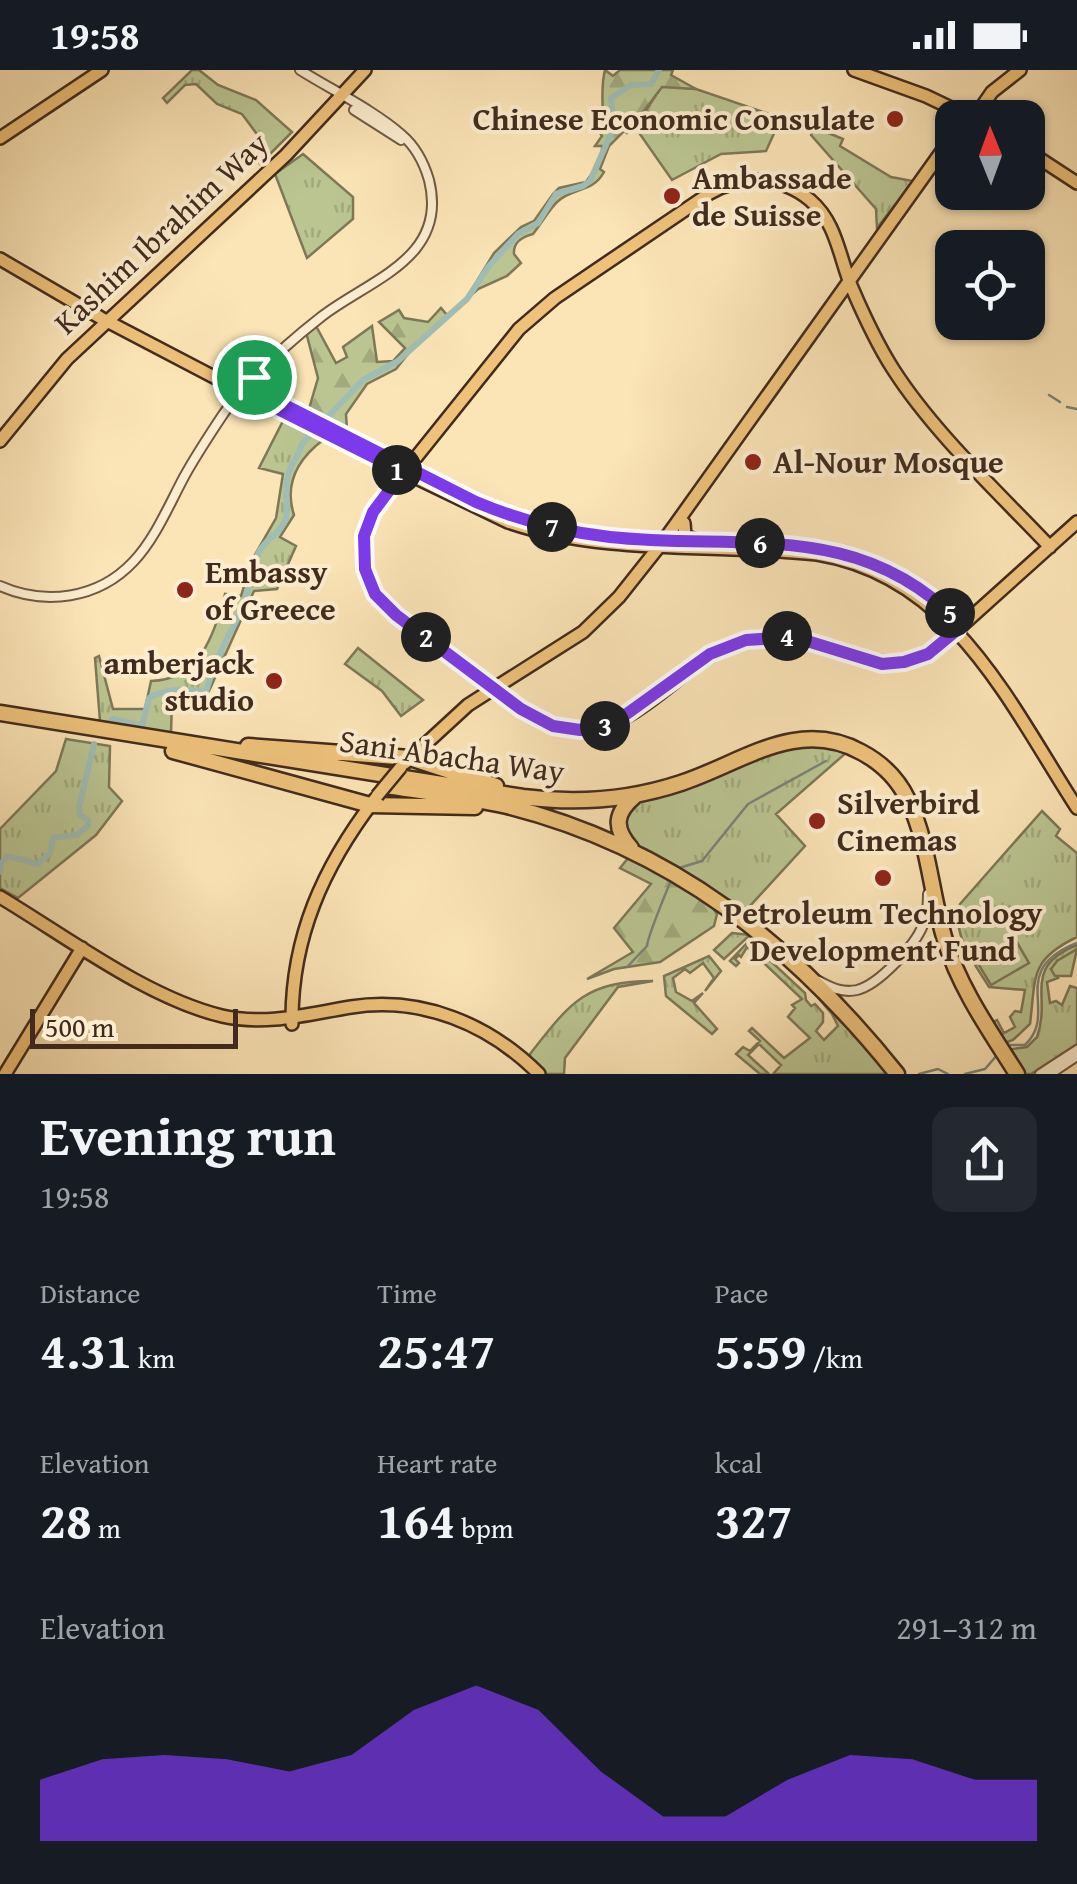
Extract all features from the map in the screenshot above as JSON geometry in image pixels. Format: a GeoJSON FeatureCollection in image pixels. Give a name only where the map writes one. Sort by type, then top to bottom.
{"type":"FeatureCollection","features":[{"type":"Feature","properties":{"kind":"highway","name":"Sani Abacha Way"},"geometry":{"type":"LineString","coordinates":[[2,718],[125,739],[192,745],[520,803],[639,855],[752,924],[804,969],[896,1074]]}},
{"type":"Feature","properties":{"kind":"highway","name":"Sani Abacha Way"},"geometry":{"type":"LineString","coordinates":[[125,739],[173,751],[520,803],[635,795],[682,783],[784,742],[814,738],[846,744],[879,762],[901,786],[918,824],[943,934],[961,982],[1014,1070]]}},
{"type":"Feature","properties":{"kind":"highway"},"geometry":{"type":"LineString","coordinates":[[192,745],[417,759],[520,803]]}},
{"type":"Feature","properties":{"kind":"highway"},"geometry":{"type":"LineString","coordinates":[[173,751],[375,807],[520,803]]}},
{"type":"Feature","properties":{"kind":"highway"},"geometry":{"type":"LineString","coordinates":[[635,795],[622,808],[617,823],[622,838],[639,855]]}},
{"type":"Feature","properties":{"kind":"main road"},"geometry":{"type":"LineString","coordinates":[[0,136],[94,70]]}},
{"type":"Feature","properties":{"kind":"main road"},"geometry":{"type":"LineString","coordinates":[[0,136],[102,70]]}},
{"type":"Feature","properties":{"kind":"main road","name":"Kashim Ibrahim Way"},"geometry":{"type":"LineString","coordinates":[[0,432],[51,368],[340,98],[361,70]]}},
{"type":"Feature","properties":{"kind":"main road"},"geometry":{"type":"LineString","coordinates":[[854,70],[935,100]]}},
{"type":"Feature","properties":{"kind":"main road"},"geometry":{"type":"LineString","coordinates":[[872,70],[940,100]]}},
{"type":"Feature","properties":{"kind":"main road"},"geometry":{"type":"LineString","coordinates":[[986,100],[1010,70]]}},
{"type":"Feature","properties":{"kind":"main road"},"geometry":{"type":"LineString","coordinates":[[986,100],[1020,70]]}},
{"type":"Feature","properties":{"kind":"main road"},"geometry":{"type":"LineString","coordinates":[[1045,159],[1077,180]]}},
{"type":"Feature","properties":{"kind":"main road"},"geometry":{"type":"LineString","coordinates":[[295,1021],[294,974],[302,930],[324,879],[375,807],[417,759],[497,688],[583,632],[619,598],[684,523],[935,161]]}},
{"type":"Feature","properties":{"kind":"main road"},"geometry":{"type":"LineString","coordinates":[[497,688],[572,647],[607,618],[935,170]]}},
{"type":"Feature","properties":{"kind":"main road"},"geometry":{"type":"LineString","coordinates":[[408,471],[490,362],[541,310],[597,268],[721,187],[757,180],[801,193],[826,217],[844,262],[849,287],[910,392],[1046,547]]}},
{"type":"Feature","properties":{"kind":"main road"},"geometry":{"type":"LineString","coordinates":[[1046,547],[906,395],[868,336],[826,228],[806,202],[768,186],[744,186],[723,192],[575,288],[530,325],[377,506],[362,544],[367,576],[375,594],[390,610],[497,688],[555,722],[592,724],[619,715],[707,650],[738,638],[794,632],[861,655],[891,659],[924,650],[958,626],[1046,547],[1077,519]]}},
{"type":"Feature","properties":{"kind":"main road"},"geometry":{"type":"LineString","coordinates":[[0,251],[107,316]]}},
{"type":"Feature","properties":{"kind":"main road"},"geometry":{"type":"LineString","coordinates":[[0,259],[298,416],[476,502],[543,525],[614,537],[845,560],[904,586],[958,626],[1077,808]]}},
{"type":"Feature","properties":{"kind":"main road"},"geometry":{"type":"LineString","coordinates":[[844,262],[854,267],[862,264]]}},
{"type":"Feature","properties":{"kind":"main road"},"geometry":{"type":"LineString","coordinates":[[838,305],[855,307]]}},
{"type":"Feature","properties":{"kind":"main road","name":"Kashim Ibrahim Way"},"geometry":{"type":"LineString","coordinates":[[0,441],[107,316]]}},
{"type":"Feature","properties":{"kind":"main road"},"geometry":{"type":"LineString","coordinates":[[408,471],[472,507],[524,528],[635,545],[700,541],[801,546],[854,556],[910,582],[958,626],[1077,798]]}},
{"type":"Feature","properties":{"kind":"main road"},"geometry":{"type":"LineString","coordinates":[[684,523],[685,536],[700,541]]}},
{"type":"Feature","properties":{"kind":"main road"},"geometry":{"type":"LineString","coordinates":[[635,545],[646,550],[648,561]]}},
{"type":"Feature","properties":{"kind":"main road"},"geometry":{"type":"LineString","coordinates":[[0,900],[174,1004],[208,1017],[254,1025],[380,1010],[424,1014],[475,1032],[530,1074]]}},
{"type":"Feature","properties":{"kind":"main road"},"geometry":{"type":"LineString","coordinates":[[8,1074],[82,952]]}},
{"type":"Feature","properties":{"kind":"main road"},"geometry":{"type":"LineString","coordinates":[[295,1021],[373,1005],[425,1009],[493,1036],[538,1074]]}},
{"type":"Feature","properties":{"kind":"street"},"geometry":{"type":"LineString","coordinates":[[291,70],[340,98]]}},
{"type":"Feature","properties":{"kind":"street"},"geometry":{"type":"LineString","coordinates":[[0,584],[38,598],[66,597],[99,586],[129,566],[242,387],[314,318],[410,251],[422,229],[427,189],[410,149],[300,70]]}},
{"type":"Feature","properties":{"kind":"street"},"geometry":{"type":"LineString","coordinates":[[804,969],[827,986],[840,990],[856,990],[872,983],[900,957],[923,926],[928,878]]}},
{"type":"Feature","properties":{"kind":"street"},"geometry":{"type":"LineString","coordinates":[[1040,1074],[1077,1052]]}},
{"type":"Feature","properties":{"kind":"street"},"geometry":{"type":"LineString","coordinates":[[1050,1074],[1077,1052]]}},
{"type":"Feature","properties":{"kind":"green space"},"geometry":{"type":"Polygon","coordinates":[[[192,70],[256,100],[292,132],[260,164],[251,152],[262,141],[242,114],[217,104],[196,84],[185,85],[167,103],[163,98],[192,70]]]}},
{"type":"Feature","properties":{"kind":"green space"},"geometry":{"type":"Polygon","coordinates":[[[605,70],[613,76],[620,70],[673,70],[671,75],[696,89],[662,87],[627,133],[624,131],[609,146],[599,179],[563,197],[533,234],[517,243],[514,254],[521,263],[507,276],[478,289],[412,349],[396,369],[367,384],[346,414],[347,430],[309,409],[318,378],[306,332],[316,326],[336,363],[347,357],[343,347],[372,326],[377,362],[393,361],[405,348],[379,322],[399,310],[404,318],[428,322],[441,308],[447,315],[466,299],[494,253],[521,227],[534,221],[559,188],[586,182],[602,151],[602,146],[595,146],[602,136],[605,70]]]}},
{"type":"Feature","properties":{"kind":"green space"},"geometry":{"type":"Polygon","coordinates":[[[662,86],[696,89],[781,118],[766,151],[721,154],[672,180],[635,127],[662,86]]]}},
{"type":"Feature","properties":{"kind":"green space"},"geometry":{"type":"Polygon","coordinates":[[[814,127],[843,139],[840,146],[891,177],[913,181],[877,228],[876,209],[811,135],[814,127]]]}},
{"type":"Feature","properties":{"kind":"green space"},"geometry":{"type":"Polygon","coordinates":[[[303,154],[353,197],[353,219],[307,258],[275,174],[303,154]]]}},
{"type":"Feature","properties":{"kind":"green space"},"geometry":{"type":"Polygon","coordinates":[[[284,419],[323,440],[295,473],[291,493],[294,515],[280,537],[296,546],[277,589],[254,591],[209,691],[203,696],[187,695],[172,700],[171,734],[100,721],[95,658],[99,656],[113,709],[145,709],[151,681],[168,679],[193,663],[210,638],[225,594],[241,596],[252,560],[276,518],[283,474],[259,468],[284,419]]]}},
{"type":"Feature","properties":{"kind":"green space"},"geometry":{"type":"Polygon","coordinates":[[[358,648],[423,700],[401,716],[382,691],[345,664],[358,648]]]}},
{"type":"Feature","properties":{"kind":"green space"},"geometry":{"type":"Polygon","coordinates":[[[66,739],[110,746],[109,787],[122,801],[96,835],[18,898],[0,888],[0,829],[56,771],[66,739]]]}},
{"type":"Feature","properties":{"kind":"green space"},"geometry":{"type":"Polygon","coordinates":[[[802,745],[847,752],[776,814],[805,846],[749,907],[742,908],[679,868],[632,845],[623,834],[624,811],[634,802],[802,745]]]}},
{"type":"Feature","properties":{"kind":"green space"},"geometry":{"type":"Polygon","coordinates":[[[1042,811],[1060,829],[1056,836],[1077,853],[1077,937],[1061,945],[1043,962],[1035,982],[1030,1024],[1013,1040],[1002,1044],[988,1024],[997,1020],[1004,1033],[1015,1027],[1010,1017],[1015,1011],[1021,1012],[1025,990],[989,987],[961,937],[958,915],[960,904],[1042,811]]]}},
{"type":"Feature","properties":{"kind":"green space"},"geometry":{"type":"Polygon","coordinates":[[[629,857],[701,895],[717,914],[714,926],[660,962],[614,969],[587,979],[633,952],[614,928],[651,884],[620,868],[629,857]]]}},
{"type":"Feature","properties":{"kind":"green space"},"geometry":{"type":"Polygon","coordinates":[[[732,933],[750,935],[724,959],[714,950],[732,933]]]}},
{"type":"Feature","properties":{"kind":"green space"},"geometry":{"type":"Polygon","coordinates":[[[1015,939],[1029,963],[991,985],[977,962],[1015,939]]]}},
{"type":"Feature","properties":{"kind":"green space"},"geometry":{"type":"Polygon","coordinates":[[[749,941],[805,993],[811,1006],[815,1004],[823,1013],[823,1022],[816,1031],[824,1040],[838,1026],[815,994],[841,1022],[850,1023],[891,1074],[773,1074],[781,1065],[759,1044],[748,1055],[769,1074],[760,1074],[736,1054],[743,1047],[750,1051],[760,1041],[749,1031],[752,1028],[784,1058],[810,1038],[788,1017],[795,1008],[792,1005],[802,999],[747,947],[735,959],[739,963],[736,966],[730,961],[749,941]]]}},
{"type":"Feature","properties":{"kind":"green space"},"geometry":{"type":"Polygon","coordinates":[[[1077,945],[1051,969],[1058,978],[1047,982],[1050,1003],[1062,1005],[1070,986],[1077,988],[1077,1044],[1031,1074],[1022,1074],[1005,1050],[1027,1047],[1037,1037],[1044,973],[1049,963],[1077,945]]]}},
{"type":"Feature","properties":{"kind":"green space"},"geometry":{"type":"Polygon","coordinates":[[[1077,949],[1071,976],[1055,976],[1051,969],[1057,961],[1077,949]]]}},
{"type":"Feature","properties":{"kind":"green space"},"geometry":{"type":"Polygon","coordinates":[[[709,956],[721,971],[705,991],[714,978],[703,963],[690,973],[685,969],[673,978],[676,992],[692,1001],[703,993],[694,1003],[717,1029],[712,1034],[666,996],[664,976],[709,956]]]}},
{"type":"Feature","properties":{"kind":"green space"},"geometry":{"type":"Polygon","coordinates":[[[653,981],[618,987],[565,1058],[564,1074],[542,1074],[531,1063],[530,1054],[581,998],[611,985],[653,981]]]}},
{"type":"Feature","properties":{"kind":"waterway"},"geometry":{"type":"LineString","coordinates":[[104,727],[113,719],[142,726],[149,698],[163,692],[206,692],[243,605],[258,554],[286,518],[287,479],[302,444],[363,380],[398,361],[467,299],[489,266],[518,234],[538,223],[556,194],[590,181],[614,127],[611,98],[631,85],[651,84],[659,70]]}},
{"type":"Feature","properties":{"kind":"waterway"},"geometry":{"type":"LineString","coordinates":[[1049,395],[1060,402]]}},
{"type":"Feature","properties":{"kind":"waterway"},"geometry":{"type":"LineString","coordinates":[[1067,407],[1077,409]]}},
{"type":"Feature","properties":{"kind":"waterway"},"geometry":{"type":"LineString","coordinates":[[0,872],[7,856],[38,864],[50,853],[53,838],[76,835],[88,826],[79,807],[94,744]]}},
{"type":"Feature","properties":{"kind":"waterway"},"geometry":{"type":"LineString","coordinates":[[679,868],[702,861],[748,804],[826,761]]}},
{"type":"Feature","properties":{"kind":"waterway"},"geometry":{"type":"LineString","coordinates":[[628,966],[647,946],[672,879]]}},
{"type":"Feature","properties":{"kind":"waterway"},"geometry":{"type":"LineString","coordinates":[[1008,1045],[1025,1045],[1034,1032],[1044,966],[1077,943]]}},
{"type":"Feature","properties":{"kind":"waterway"},"geometry":{"type":"LineString","coordinates":[[965,1074],[985,1069],[998,1054]]}},
{"type":"Feature","properties":{"kind":"waterway"},"geometry":{"type":"LineString","coordinates":[[919,1074],[938,1069],[948,1074]]}},
{"type":"Feature","properties":{"kind":"place","name":"Chinese Economic Consulate"},"geometry":{"type":"Point","coordinates":[895,119]}},
{"type":"Feature","properties":{"kind":"place","name":"Ambassade de Suisse"},"geometry":{"type":"Point","coordinates":[672,196]}},
{"type":"Feature","properties":{"kind":"place","name":"Al-Nour Mosque"},"geometry":{"type":"Point","coordinates":[753,462]}},
{"type":"Feature","properties":{"kind":"place","name":"Embassy of Greece"},"geometry":{"type":"Point","coordinates":[185,590]}},
{"type":"Feature","properties":{"kind":"place","name":"amberjack studio"},"geometry":{"type":"Point","coordinates":[274,681]}},
{"type":"Feature","properties":{"kind":"place","name":"Silverbird Cinemas"},"geometry":{"type":"Point","coordinates":[817,821]}},
{"type":"Feature","properties":{"kind":"place","name":"Petroleum Technology Development Fund"},"geometry":{"type":"Point","coordinates":[883,878]}},
{"type":"Feature","properties":{"kind":"route"},"geometry":{"type":"LineString","coordinates":[[254,377],[259,392],[476,502],[510,515],[614,537],[835,551],[880,565],[910,582],[959,622],[954,626],[957,630],[915,660],[882,664],[860,660],[806,639],[767,636],[746,640],[710,654],[614,723],[580,730],[544,723],[396,615],[375,594],[365,569],[366,527],[403,472],[252,396],[235,398],[254,377]]}}]}
